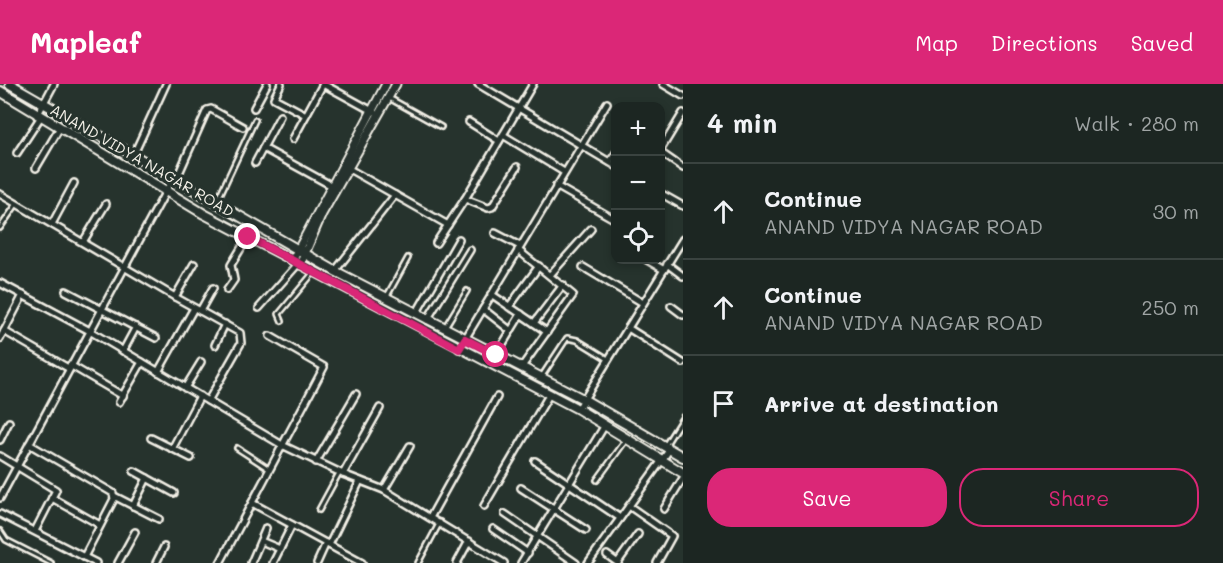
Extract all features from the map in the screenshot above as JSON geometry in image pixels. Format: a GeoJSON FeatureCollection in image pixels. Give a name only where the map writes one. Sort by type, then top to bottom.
{"type":"FeatureCollection","features":[{"type":"Feature","properties":{"kind":"main road","name":"ANAND VIDYA NAGAR ROAD"},"geometry":{"type":"LineString","coordinates":[[13,85],[43,105],[302,250],[335,272],[583,399],[683,457]]}},
{"type":"Feature","properties":{"kind":"main road","name":"ANAND VIDYA NAGAR ROAD"},"geometry":{"type":"LineString","coordinates":[[0,91],[39,117],[165,192],[459,349],[578,409],[683,473]]}},
{"type":"Feature","properties":{"kind":"street"},"geometry":{"type":"LineString","coordinates":[[17,153],[39,117],[54,84]]}},
{"type":"Feature","properties":{"kind":"street"},"geometry":{"type":"LineString","coordinates":[[133,156],[166,84]]}},
{"type":"Feature","properties":{"kind":"street"},"geometry":{"type":"LineString","coordinates":[[254,108],[267,84]]}},
{"type":"Feature","properties":{"kind":"street"},"geometry":{"type":"LineString","coordinates":[[281,84],[274,98],[306,115]]}},
{"type":"Feature","properties":{"kind":"street"},"geometry":{"type":"LineString","coordinates":[[293,139],[323,84],[375,113]]}},
{"type":"Feature","properties":{"kind":"street"},"geometry":{"type":"LineString","coordinates":[[334,187],[349,169],[386,84]]}},
{"type":"Feature","properties":{"kind":"street"},"geometry":{"type":"LineString","coordinates":[[259,308],[296,263],[375,113],[396,84]]}},
{"type":"Feature","properties":{"kind":"street"},"geometry":{"type":"LineString","coordinates":[[478,84],[611,163]]}},
{"type":"Feature","properties":{"kind":"street"},"geometry":{"type":"LineString","coordinates":[[436,243],[465,199],[533,84]]}},
{"type":"Feature","properties":{"kind":"street"},"geometry":{"type":"LineString","coordinates":[[665,85],[683,96]]}},
{"type":"Feature","properties":{"kind":"street"},"geometry":{"type":"LineString","coordinates":[[459,349],[607,103]]}},
{"type":"Feature","properties":{"kind":"street"},"geometry":{"type":"LineString","coordinates":[[0,498],[88,330],[174,179],[207,110],[211,109],[243,127]]}},
{"type":"Feature","properties":{"kind":"street"},"geometry":{"type":"LineString","coordinates":[[665,144],[683,113]]}},
{"type":"Feature","properties":{"kind":"street"},"geometry":{"type":"LineString","coordinates":[[255,163],[280,116]]}},
{"type":"Feature","properties":{"kind":"street"},"geometry":{"type":"LineString","coordinates":[[469,122],[499,141]]}},
{"type":"Feature","properties":{"kind":"street"},"geometry":{"type":"LineString","coordinates":[[36,168],[59,129]]}},
{"type":"Feature","properties":{"kind":"street"},"geometry":{"type":"LineString","coordinates":[[503,135],[564,172]]}},
{"type":"Feature","properties":{"kind":"street"},"geometry":{"type":"LineString","coordinates":[[263,148],[334,187]]}},
{"type":"Feature","properties":{"kind":"street"},"geometry":{"type":"LineString","coordinates":[[665,155],[683,168]]}},
{"type":"Feature","properties":{"kind":"street"},"geometry":{"type":"LineString","coordinates":[[465,199],[488,208],[492,207],[517,167]]}},
{"type":"Feature","properties":{"kind":"street"},"geometry":{"type":"LineString","coordinates":[[349,169],[448,225]]}},
{"type":"Feature","properties":{"kind":"street"},"geometry":{"type":"LineString","coordinates":[[52,224],[74,183]]}},
{"type":"Feature","properties":{"kind":"street"},"geometry":{"type":"LineString","coordinates":[[556,186],[611,217]]}},
{"type":"Feature","properties":{"kind":"street"},"geometry":{"type":"LineString","coordinates":[[0,194],[240,333],[242,338],[208,401]]}},
{"type":"Feature","properties":{"kind":"street"},"geometry":{"type":"LineString","coordinates":[[335,272],[395,195]]}},
{"type":"Feature","properties":{"kind":"street"},"geometry":{"type":"LineString","coordinates":[[665,195],[683,206]]}},
{"type":"Feature","properties":{"kind":"street"},"geometry":{"type":"LineString","coordinates":[[83,242],[106,204]]}},
{"type":"Feature","properties":{"kind":"street"},"geometry":{"type":"LineString","coordinates":[[550,275],[591,229]]}},
{"type":"Feature","properties":{"kind":"street"},"geometry":{"type":"LineString","coordinates":[[495,232],[519,248],[563,285],[571,292],[572,297],[521,368]]}},
{"type":"Feature","properties":{"kind":"street"},"geometry":{"type":"LineString","coordinates":[[227,290],[234,280],[231,265],[248,237]]}},
{"type":"Feature","properties":{"kind":"street"},"geometry":{"type":"LineString","coordinates":[[416,314],[459,239]]}},
{"type":"Feature","properties":{"kind":"street"},"geometry":{"type":"LineString","coordinates":[[578,409],[666,267],[681,249],[683,239]]}},
{"type":"Feature","properties":{"kind":"street"},"geometry":{"type":"LineString","coordinates":[[427,320],[470,250]]}},
{"type":"Feature","properties":{"kind":"street"},"geometry":{"type":"LineString","coordinates":[[175,297],[194,264]]}},
{"type":"Feature","properties":{"kind":"street"},"geometry":{"type":"LineString","coordinates":[[658,264],[683,276]]}},
{"type":"Feature","properties":{"kind":"street"},"geometry":{"type":"LineString","coordinates":[[509,306],[539,266]]}},
{"type":"Feature","properties":{"kind":"street"},"geometry":{"type":"LineString","coordinates":[[583,267],[643,303]]}},
{"type":"Feature","properties":{"kind":"street"},"geometry":{"type":"LineString","coordinates":[[0,283],[88,330],[282,445],[341,474],[384,490],[431,516],[495,561],[504,563]]}},
{"type":"Feature","properties":{"kind":"street"},"geometry":{"type":"LineString","coordinates":[[534,323],[563,285]]}},
{"type":"Feature","properties":{"kind":"street"},"geometry":{"type":"LineString","coordinates":[[200,311],[213,288]]}},
{"type":"Feature","properties":{"kind":"street"},"geometry":{"type":"LineString","coordinates":[[66,291],[156,338]]}},
{"type":"Feature","properties":{"kind":"street"},"geometry":{"type":"LineString","coordinates":[[491,294],[548,332]]}},
{"type":"Feature","properties":{"kind":"street"},"geometry":{"type":"LineString","coordinates":[[0,339],[22,295]]}},
{"type":"Feature","properties":{"kind":"street"},"geometry":{"type":"LineString","coordinates":[[671,306],[683,315]]}},
{"type":"Feature","properties":{"kind":"street"},"geometry":{"type":"LineString","coordinates":[[158,372],[194,308]]}},
{"type":"Feature","properties":{"kind":"street"},"geometry":{"type":"LineString","coordinates":[[483,309],[511,331]]}},
{"type":"Feature","properties":{"kind":"street"},"geometry":{"type":"LineString","coordinates":[[496,355],[521,314]]}},
{"type":"Feature","properties":{"kind":"street"},"geometry":{"type":"LineString","coordinates":[[214,345],[225,324]]}},
{"type":"Feature","properties":{"kind":"street"},"geometry":{"type":"LineString","coordinates":[[123,351],[136,327]]}},
{"type":"Feature","properties":{"kind":"street"},"geometry":{"type":"LineString","coordinates":[[628,328],[683,363]]}},
{"type":"Feature","properties":{"kind":"street"},"geometry":{"type":"LineString","coordinates":[[4,331],[123,396]]}},
{"type":"Feature","properties":{"kind":"street"},"geometry":{"type":"LineString","coordinates":[[220,563],[324,367],[270,336]]}},
{"type":"Feature","properties":{"kind":"street"},"geometry":{"type":"LineString","coordinates":[[119,402],[142,362]]}},
{"type":"Feature","properties":{"kind":"street"},"geometry":{"type":"LineString","coordinates":[[185,388],[201,362]]}},
{"type":"Feature","properties":{"kind":"street"},"geometry":{"type":"LineString","coordinates":[[316,462],[356,394]]}},
{"type":"Feature","properties":{"kind":"street"},"geometry":{"type":"LineString","coordinates":[[484,507],[549,395]]}},
{"type":"Feature","properties":{"kind":"street"},"geometry":{"type":"LineString","coordinates":[[172,448],[200,396]]}},
{"type":"Feature","properties":{"kind":"street"},"geometry":{"type":"LineString","coordinates":[[431,516],[497,397]]}},
{"type":"Feature","properties":{"kind":"street"},"geometry":{"type":"LineString","coordinates":[[341,474],[380,408]]}},
{"type":"Feature","properties":{"kind":"street"},"geometry":{"type":"LineString","coordinates":[[0,440],[9,422]]}},
{"type":"Feature","properties":{"kind":"street"},"geometry":{"type":"LineString","coordinates":[[521,563],[605,425]]}},
{"type":"Feature","properties":{"kind":"street"},"geometry":{"type":"LineString","coordinates":[[151,438],[191,458]]}},
{"type":"Feature","properties":{"kind":"street"},"geometry":{"type":"LineString","coordinates":[[28,444],[111,491],[114,496],[159,519]]}},
{"type":"Feature","properties":{"kind":"street"},"geometry":{"type":"LineString","coordinates":[[384,490],[410,446]]}},
{"type":"Feature","properties":{"kind":"street"},"geometry":{"type":"LineString","coordinates":[[588,563],[662,460],[667,447]]}},
{"type":"Feature","properties":{"kind":"street"},"geometry":{"type":"LineString","coordinates":[[0,456],[53,486],[56,490],[34,531]]}},
{"type":"Feature","properties":{"kind":"street"},"geometry":{"type":"LineString","coordinates":[[535,461],[620,518]]}},
{"type":"Feature","properties":{"kind":"street"},"geometry":{"type":"LineString","coordinates":[[134,471],[174,493]]}},
{"type":"Feature","properties":{"kind":"street"},"geometry":{"type":"LineString","coordinates":[[133,506],[147,478]]}},
{"type":"Feature","properties":{"kind":"street"},"geometry":{"type":"LineString","coordinates":[[664,509],[683,478]]}},
{"type":"Feature","properties":{"kind":"street"},"geometry":{"type":"LineString","coordinates":[[317,563],[360,481]]}},
{"type":"Feature","properties":{"kind":"street"},"geometry":{"type":"LineString","coordinates":[[521,488],[586,530]]}},
{"type":"Feature","properties":{"kind":"street"},"geometry":{"type":"LineString","coordinates":[[84,557],[114,496]]}},
{"type":"Feature","properties":{"kind":"street"},"geometry":{"type":"LineString","coordinates":[[52,498],[100,525]]}},
{"type":"Feature","properties":{"kind":"street"},"geometry":{"type":"LineString","coordinates":[[252,503],[327,544],[352,561],[362,563]]}},
{"type":"Feature","properties":{"kind":"street"},"geometry":{"type":"LineString","coordinates":[[629,506],[672,536],[657,563]]}},
{"type":"Feature","properties":{"kind":"street"},"geometry":{"type":"LineString","coordinates":[[0,514],[96,563]]}},
{"type":"Feature","properties":{"kind":"street"},"geometry":{"type":"LineString","coordinates":[[505,514],[576,563]]}},
{"type":"Feature","properties":{"kind":"street"},"geometry":{"type":"LineString","coordinates":[[273,563],[292,525]]}},
{"type":"Feature","properties":{"kind":"street"},"geometry":{"type":"LineString","coordinates":[[251,563],[266,528]]}},
{"type":"Feature","properties":{"kind":"street"},"geometry":{"type":"LineString","coordinates":[[493,529],[528,553]]}},
{"type":"Feature","properties":{"kind":"street"},"geometry":{"type":"LineString","coordinates":[[118,563],[135,532]]}},
{"type":"Feature","properties":{"kind":"street"},"geometry":{"type":"LineString","coordinates":[[607,555],[618,563],[638,534]]}},
{"type":"Feature","properties":{"kind":"street"},"geometry":{"type":"LineString","coordinates":[[261,541],[280,549]]}},
{"type":"Feature","properties":{"kind":"street"},"geometry":{"type":"LineString","coordinates":[[457,563],[469,541]]}},
{"type":"Feature","properties":{"kind":"street"},"geometry":{"type":"LineString","coordinates":[[156,563],[164,547]]}},
{"type":"Feature","properties":{"kind":"lane"},"geometry":{"type":"LineString","coordinates":[[388,98],[441,127]]}},
{"type":"Feature","properties":{"kind":"lane"},"geometry":{"type":"LineString","coordinates":[[216,203],[255,120]]}},
{"type":"Feature","properties":{"kind":"lane"},"geometry":{"type":"LineString","coordinates":[[0,228],[16,204]]}},
{"type":"Feature","properties":{"kind":"lane"},"geometry":{"type":"LineString","coordinates":[[386,298],[408,258]]}},
{"type":"Feature","properties":{"kind":"lane"},"geometry":{"type":"LineString","coordinates":[[282,321],[279,314],[314,272]]}},
{"type":"Feature","properties":{"kind":"lane"},"geometry":{"type":"LineString","coordinates":[[444,328],[468,291]]}},
{"type":"Feature","properties":{"kind":"lane"},"geometry":{"type":"LineString","coordinates":[[541,378],[567,338],[577,340],[608,359]]}},
{"type":"Feature","properties":{"kind":"lane"},"geometry":{"type":"LineString","coordinates":[[667,447],[683,417]]}},
{"type":"Feature","properties":{"kind":"lane"},"geometry":{"type":"LineString","coordinates":[[597,480],[627,439]]}},
{"type":"Feature","properties":{"kind":"lane"},"geometry":{"type":"LineString","coordinates":[[237,448],[269,470]]}},
{"type":"Feature","properties":{"kind":"lane"},"geometry":{"type":"LineString","coordinates":[[319,510],[341,474]]}},
{"type":"Feature","properties":{"kind":"lane"},"geometry":{"type":"LineString","coordinates":[[418,563],[440,522]]}},
{"type":"Feature","properties":{"kind":"lane"},"geometry":{"type":"LineString","coordinates":[[0,531],[6,540],[51,563]]}},
{"type":"Feature","properties":{"kind":"route"},"geometry":{"type":"LineString","coordinates":[[248,237],[459,349],[465,339],[496,355]]}}]}
